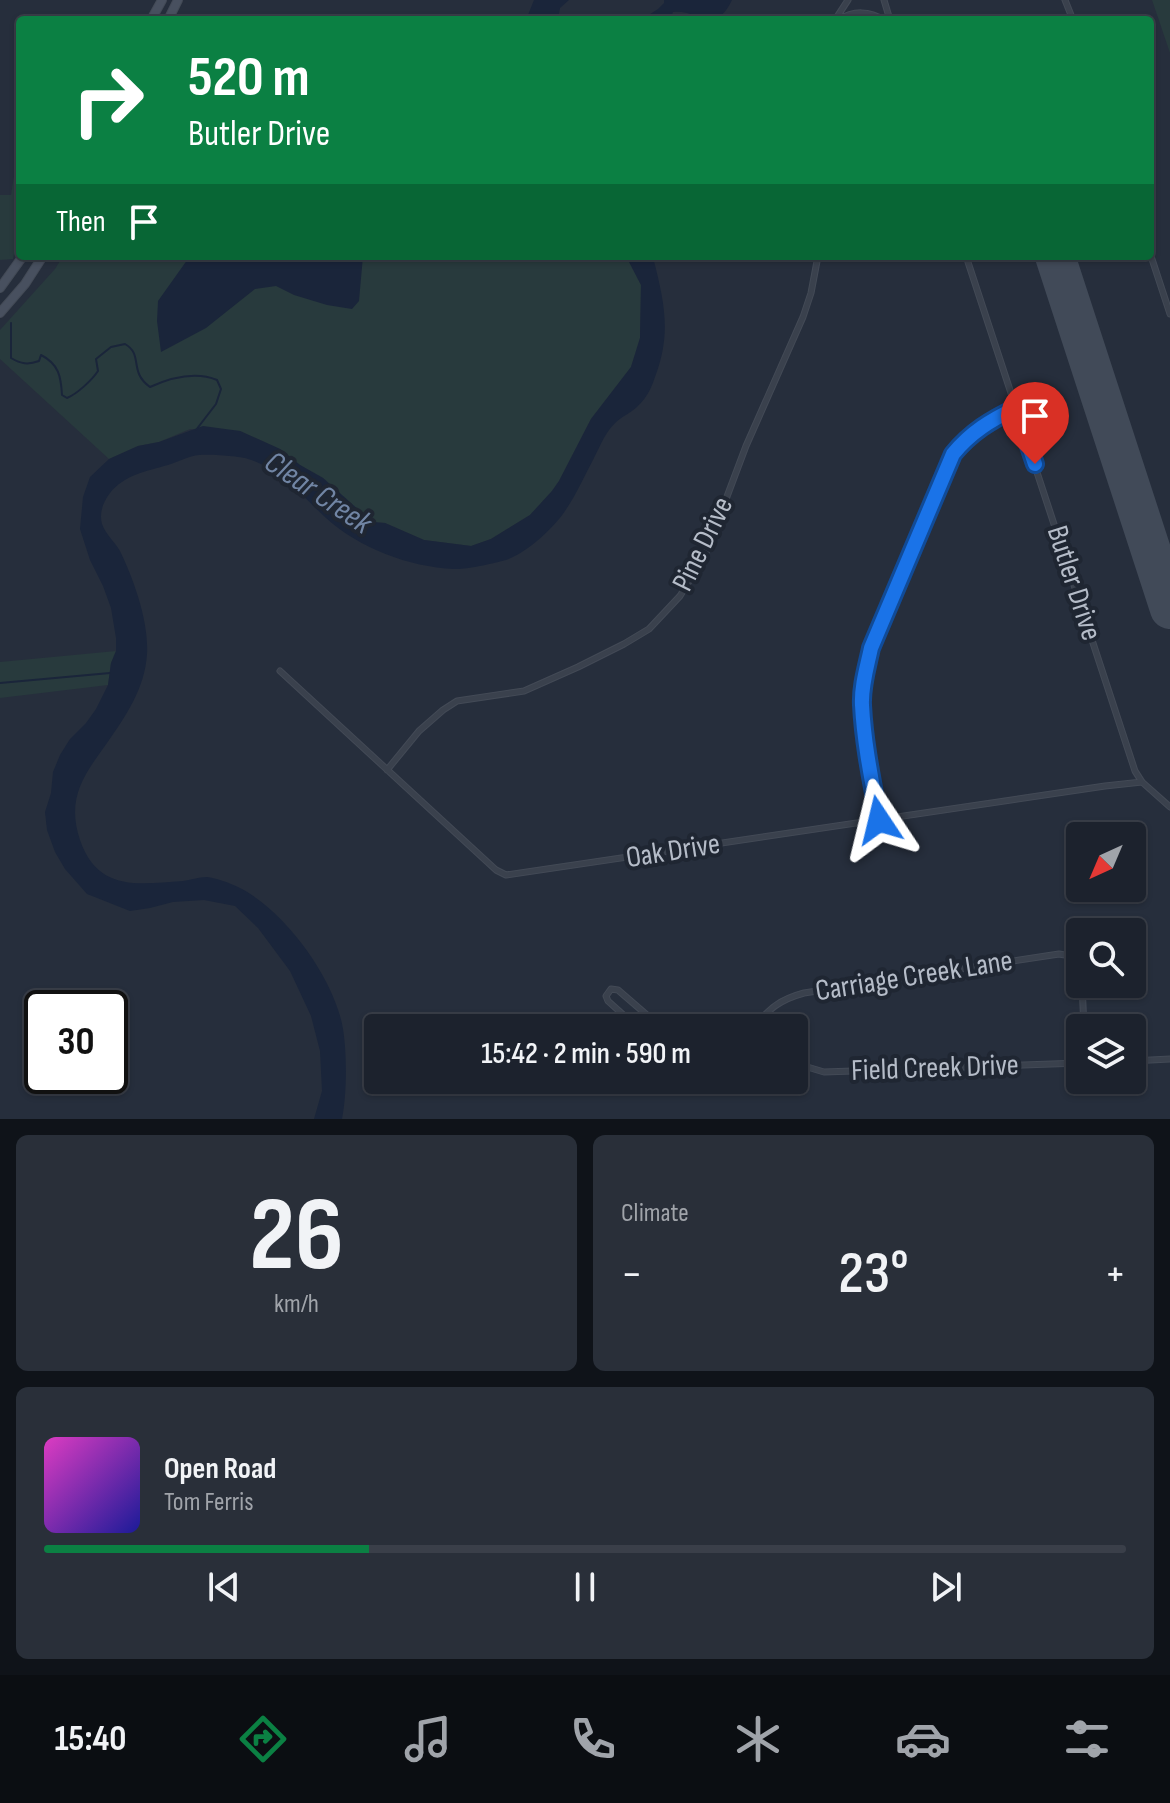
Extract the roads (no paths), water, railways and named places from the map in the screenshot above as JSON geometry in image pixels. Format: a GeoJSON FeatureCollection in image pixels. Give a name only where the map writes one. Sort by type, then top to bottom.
{"type":"FeatureCollection","features":[{"type":"Feature","properties":{"kind":"main road"},"geometry":{"type":"LineString","coordinates":[[0,288],[20,260]]}},
{"type":"Feature","properties":{"kind":"main road"},"geometry":{"type":"LineString","coordinates":[[0,313],[40,260]]}},
{"type":"Feature","properties":{"kind":"street"},"geometry":{"type":"LineString","coordinates":[[844,16],[849,13],[879,16]]}},
{"type":"Feature","properties":{"kind":"street","name":"Pine Drive"},"geometry":{"type":"LineString","coordinates":[[387,770],[419,731],[457,701],[524,691],[578,667],[649,629],[680,596],[705,555],[746,446],[803,317],[817,260]]}},
{"type":"Feature","properties":{"kind":"street","name":"Butler Drive"},"geometry":{"type":"LineString","coordinates":[[967,260],[1135,771],[1142,782],[1170,807]]}},
{"type":"Feature","properties":{"kind":"street"},"geometry":{"type":"LineString","coordinates":[[1152,260],[1170,314]]}},
{"type":"Feature","properties":{"kind":"street"},"geometry":{"type":"LineString","coordinates":[[879,820],[868,761],[862,703],[871,648],[953,454],[973,432],[1016,408]]}},
{"type":"Feature","properties":{"kind":"street","name":"Oak Drive"},"geometry":{"type":"LineString","coordinates":[[280,671],[496,870],[506,875],[1142,782]]}},
{"type":"Feature","properties":{"kind":"street","name":"Carriage Creek Lane"},"geometry":{"type":"LineString","coordinates":[[765,1014],[779,1002],[804,993],[1066,955]]}},
{"type":"Feature","properties":{"kind":"street"},"geometry":{"type":"LineString","coordinates":[[622,1014],[608,1001],[606,996],[611,989],[618,990],[646,1014]]}},
{"type":"Feature","properties":{"kind":"street"},"geometry":{"type":"LineString","coordinates":[[1146,1060],[1170,1059]]}},
{"type":"Feature","properties":{"kind":"street","name":"Field Creek Drive"},"geometry":{"type":"LineString","coordinates":[[808,1067],[824,1072],[1066,1063]]}},
{"type":"Feature","properties":{"kind":"water"},"geometry":{"type":"Polygon","coordinates":[[[534,0],[569,0],[560,8],[559,16],[528,16],[534,0]]]}},
{"type":"Feature","properties":{"kind":"water"},"geometry":{"type":"Polygon","coordinates":[[[664,0],[732,0],[720,16],[673,12],[672,16],[647,16],[664,0]]]}},
{"type":"Feature","properties":{"kind":"water"},"geometry":{"type":"Polygon","coordinates":[[[187,260],[363,260],[359,301],[352,309],[327,305],[276,286],[255,289],[206,328],[161,352],[158,301],[187,260]]]}},
{"type":"Feature","properties":{"kind":"water","name":"Clear Creek"},"geometry":{"type":"Polygon","coordinates":[[[628,260],[654,260],[660,288],[665,331],[653,383],[641,403],[610,429],[560,518],[537,541],[511,558],[464,569],[402,560],[369,547],[339,529],[271,469],[239,457],[195,456],[144,472],[116,487],[104,504],[102,524],[120,551],[140,601],[146,628],[147,654],[143,678],[133,701],[91,766],[76,799],[76,825],[80,840],[97,869],[109,877],[135,883],[207,877],[219,880],[255,897],[289,928],[330,989],[343,1029],[346,1086],[342,1119],[314,1119],[322,1091],[320,1051],[311,1016],[290,971],[258,928],[235,906],[204,900],[173,902],[130,911],[87,894],[65,869],[47,830],[45,812],[53,772],[70,739],[96,709],[108,685],[116,651],[111,608],[80,529],[83,497],[90,477],[109,459],[138,446],[203,426],[240,431],[280,449],[323,478],[372,522],[385,523],[424,540],[471,546],[491,539],[530,515],[559,481],[591,419],[631,367],[640,338],[641,285],[628,260]]]}},
{"type":"Feature","properties":{"kind":"waterway"},"geometry":{"type":"LineString","coordinates":[[11,323],[11,358],[21,363],[39,361],[41,355],[47,359],[58,372],[62,395],[67,398],[80,390],[98,371],[96,359],[111,347],[125,344],[134,353],[139,375],[150,387],[183,377],[200,376],[217,380],[221,389],[216,404],[196,430]]}},
{"type":"Feature","properties":{"kind":"waterway"},"geometry":{"type":"LineString","coordinates":[[0,683],[110,673]]}}]}
